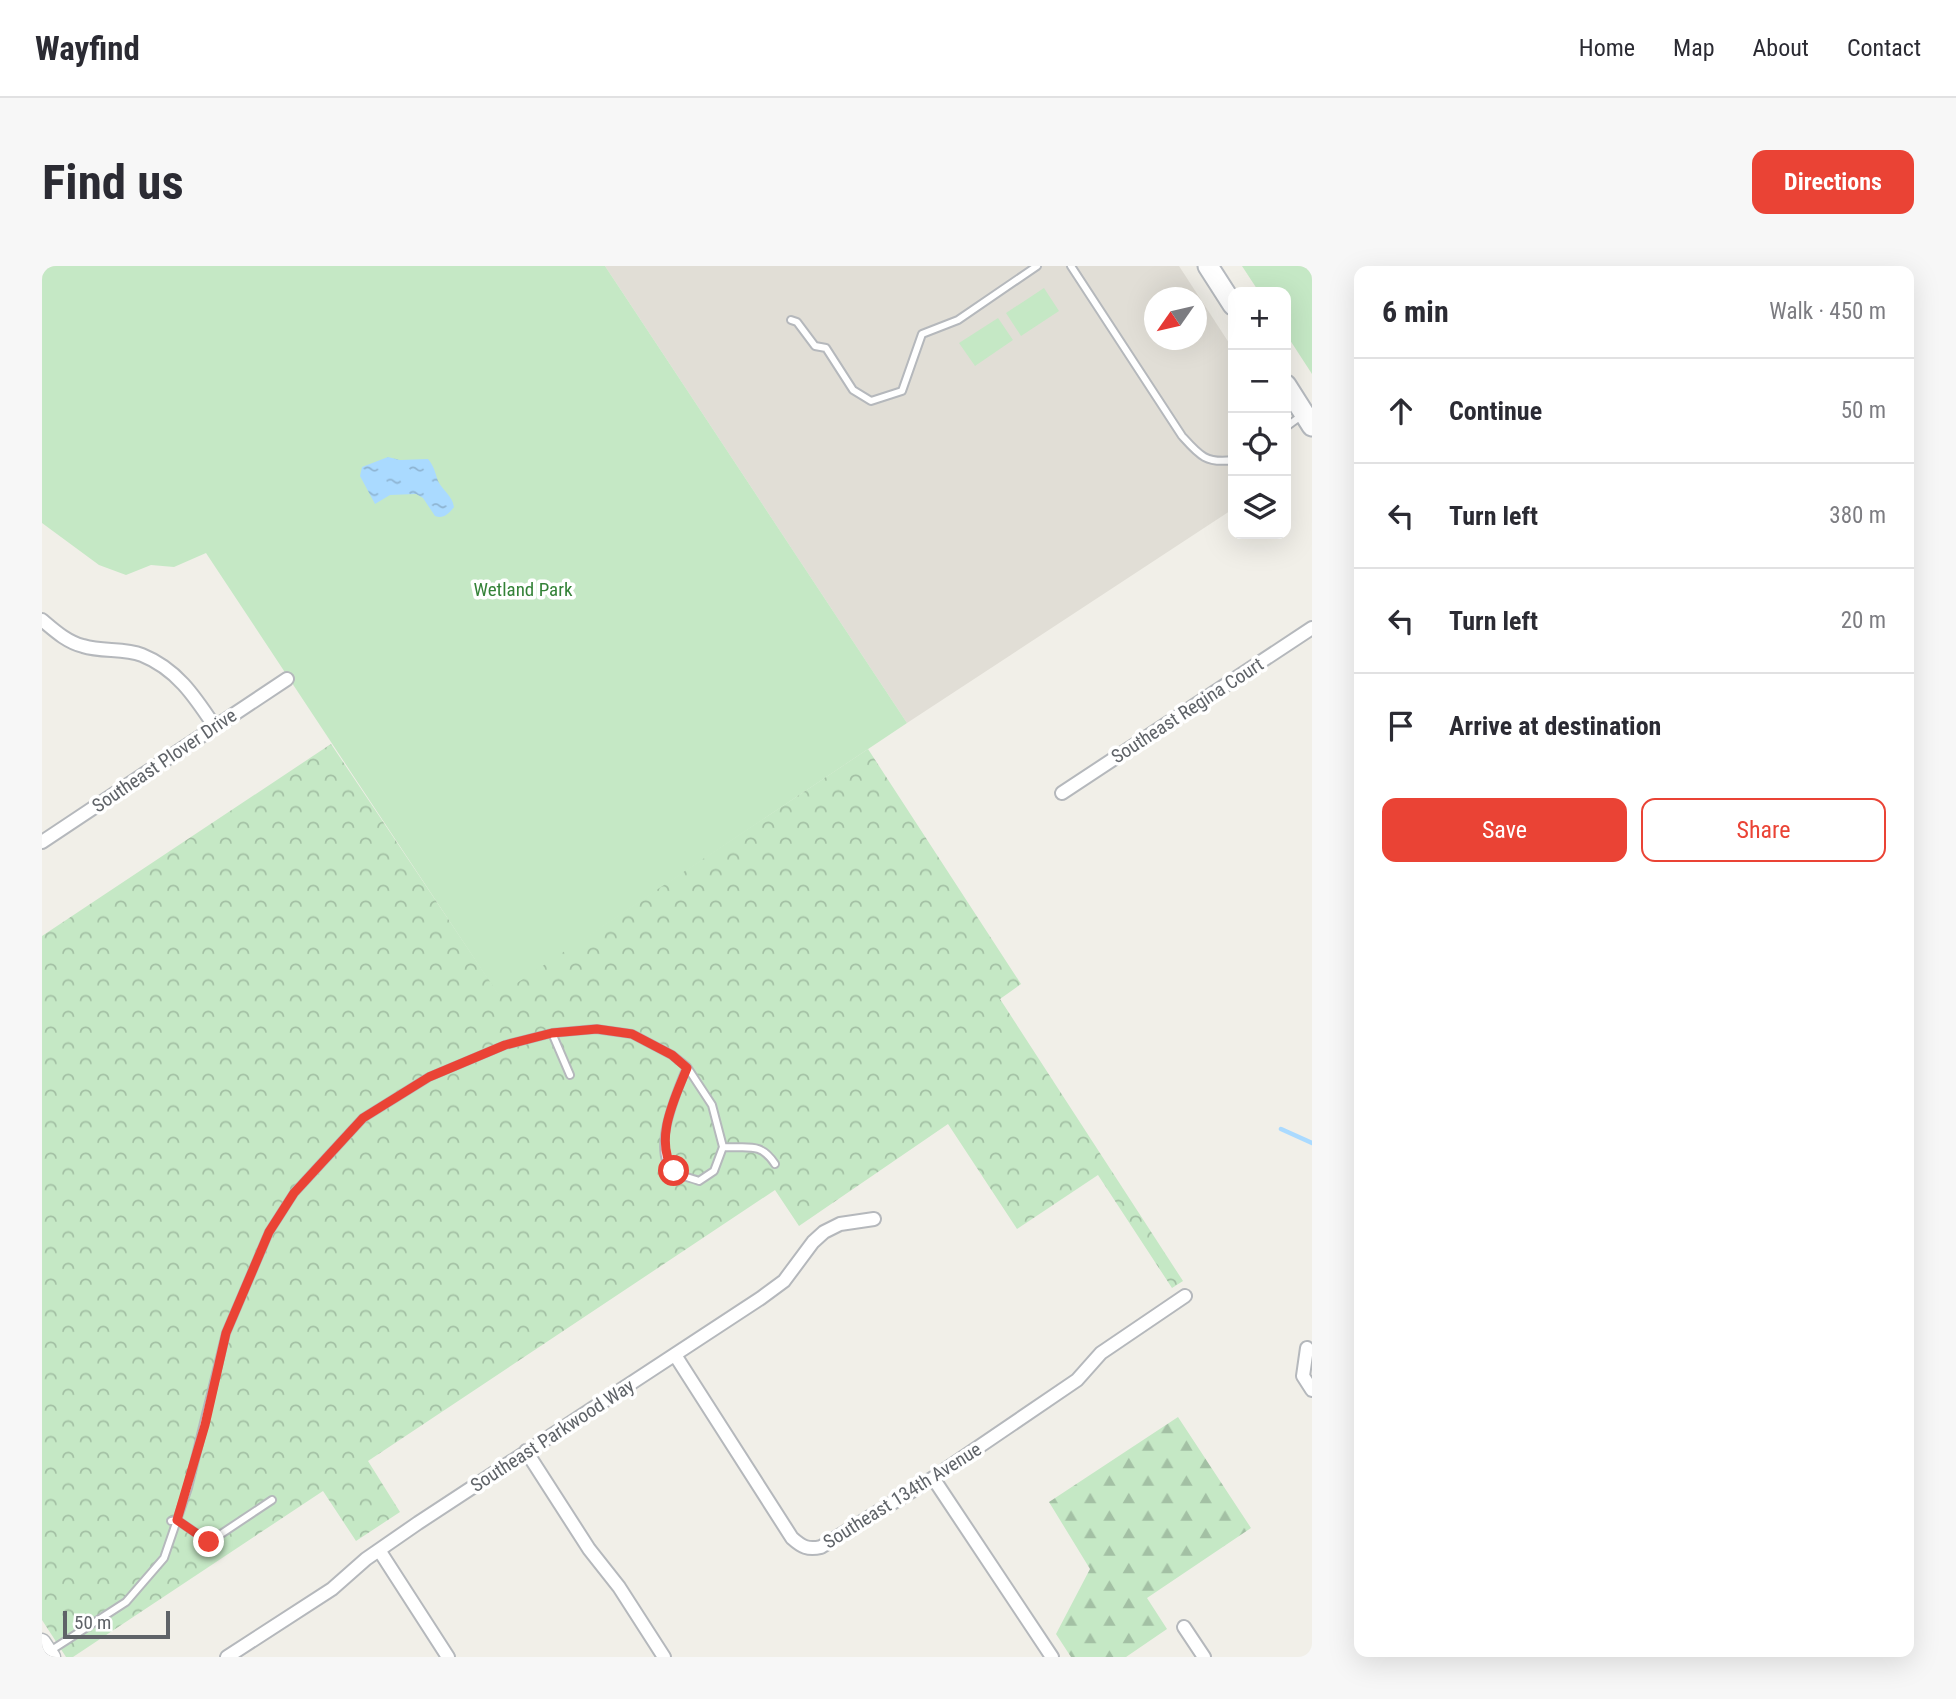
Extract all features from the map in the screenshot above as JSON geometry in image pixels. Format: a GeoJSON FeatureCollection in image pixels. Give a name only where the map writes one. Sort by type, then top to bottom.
{"type":"FeatureCollection","features":[{"type":"Feature","properties":{"kind":"main road"},"geometry":{"type":"LineString","coordinates":[[1208,266],[1228,297]]}},
{"type":"Feature","properties":{"kind":"main road"},"geometry":{"type":"LineString","coordinates":[[1291,393],[1308,420]]}},
{"type":"Feature","properties":{"kind":"street"},"geometry":{"type":"LineString","coordinates":[[42,621],[60,636],[84,647],[140,654],[167,668],[191,692],[215,727]]}},
{"type":"Feature","properties":{"kind":"street","name":"Southeast Regina Court"},"geometry":{"type":"LineString","coordinates":[[1062,793],[1312,628]]}},
{"type":"Feature","properties":{"kind":"street","name":"Southeast Plover Drive"},"geometry":{"type":"LineString","coordinates":[[42,842],[287,679]]}},
{"type":"Feature","properties":{"kind":"street","name":"Southeast Parkwood Way"},"geometry":{"type":"LineString","coordinates":[[227,1657],[332,1589],[379,1550],[784,1281],[813,1242],[824,1232],[840,1224],[874,1219]]}},
{"type":"Feature","properties":{"kind":"street","name":"Southeast 134th Avenue"},"geometry":{"type":"LineString","coordinates":[[675,1355],[792,1538],[802,1547],[811,1549],[821,1547],[933,1478],[1077,1380],[1101,1353],[1185,1296]]}},
{"type":"Feature","properties":{"kind":"street"},"geometry":{"type":"LineString","coordinates":[[1307,1348],[1303,1376],[1312,1390]]}},
{"type":"Feature","properties":{"kind":"street"},"geometry":{"type":"LineString","coordinates":[[526,1451],[589,1549],[619,1587],[664,1657]]}},
{"type":"Feature","properties":{"kind":"street"},"geometry":{"type":"LineString","coordinates":[[933,1478],[1052,1657]]}},
{"type":"Feature","properties":{"kind":"street"},"geometry":{"type":"LineString","coordinates":[[379,1550],[448,1657]]}},
{"type":"Feature","properties":{"kind":"street"},"geometry":{"type":"LineString","coordinates":[[1184,1627],[1205,1657]]}},
{"type":"Feature","properties":{"kind":"lane"},"geometry":{"type":"LineString","coordinates":[[791,320],[797,323],[815,346],[826,348],[853,390],[871,401],[902,391],[922,334],[958,320],[1037,266]]}},
{"type":"Feature","properties":{"kind":"lane"},"geometry":{"type":"LineString","coordinates":[[1071,266],[1182,436],[1201,457],[1218,462],[1228,461]]}},
{"type":"Feature","properties":{"kind":"lane"},"geometry":{"type":"LineString","coordinates":[[1291,425],[1308,420]]}},
{"type":"Feature","properties":{"kind":"lane"},"geometry":{"type":"LineString","coordinates":[[48,1650],[126,1602],[164,1558],[205,1425],[226,1333],[269,1232],[294,1193],[363,1118],[429,1077],[505,1045],[552,1033],[597,1029],[632,1034],[672,1055],[687,1068],[712,1105],[723,1147],[714,1171],[699,1181],[674,1171],[665,1159],[670,1109],[687,1068]]}},
{"type":"Feature","properties":{"kind":"lane"},"geometry":{"type":"LineString","coordinates":[[552,1033],[570,1075]]}},
{"type":"Feature","properties":{"kind":"lane"},"geometry":{"type":"LineString","coordinates":[[723,1147],[756,1147],[766,1152],[775,1164]]}},
{"type":"Feature","properties":{"kind":"lane"},"geometry":{"type":"LineString","coordinates":[[174,1521],[209,1542],[272,1500]]}},
{"type":"Feature","properties":{"kind":"shaded area"},"geometry":{"type":"Polygon","coordinates":[[[605,266],[1179,266],[1193,287],[1144,287],[1144,350],[1207,350],[1207,309],[1228,341],[1228,512],[907,723],[605,266]]]}},
{"type":"Feature","properties":{"kind":"green space","name":"Wetland Park"},"geometry":{"type":"Polygon","coordinates":[[[42,266],[605,266],[907,723],[499,996],[206,553],[174,567],[151,565],[126,575],[99,565],[42,523],[42,266]]]}},
{"type":"Feature","properties":{"kind":"green space"},"geometry":{"type":"Polygon","coordinates":[[[1242,266],[1312,266],[1312,374],[1291,342],[1291,287],[1256,287],[1242,266]]]}},
{"type":"Feature","properties":{"kind":"green space"},"geometry":{"type":"Polygon","coordinates":[[[1044,288],[1059,311],[1021,336],[1006,313],[1044,288]]]}},
{"type":"Feature","properties":{"kind":"green space"},"geometry":{"type":"Polygon","coordinates":[[[998,318],[1013,340],[975,366],[959,343],[998,318]]]}},
{"type":"Feature","properties":{"kind":"green space"},"geometry":{"type":"Polygon","coordinates":[[[331,744],[499,995],[868,749],[1021,984],[1000,999],[1183,1281],[1172,1288],[1098,1175],[1017,1229],[948,1124],[799,1226],[775,1190],[368,1461],[400,1512],[356,1541],[323,1491],[73,1657],[66,1657],[42,1620],[42,936],[331,744]]]}},
{"type":"Feature","properties":{"kind":"green space"},"geometry":{"type":"Polygon","coordinates":[[[1178,1417],[1251,1528],[1147,1598],[1167,1629],[1126,1657],[1071,1657],[1056,1634],[1090,1569],[1049,1502],[1178,1417]]]}},
{"type":"Feature","properties":{"kind":"water"},"geometry":{"type":"Polygon","coordinates":[[[388,457],[400,460],[428,459],[438,481],[451,499],[454,507],[452,510],[443,516],[435,516],[423,498],[416,494],[390,495],[375,504],[360,476],[362,467],[388,457]]]}},
{"type":"Feature","properties":{"kind":"waterway"},"geometry":{"type":"LineString","coordinates":[[1281,1129],[1312,1143]]}},
{"type":"Feature","properties":{"kind":"route"},"geometry":{"type":"LineString","coordinates":[[209,1542],[177,1520],[205,1425],[226,1333],[269,1232],[294,1193],[363,1118],[429,1077],[505,1045],[552,1033],[597,1029],[632,1034],[672,1055],[687,1068],[670,1109],[665,1144],[665,1159],[674,1171]]}}]}
